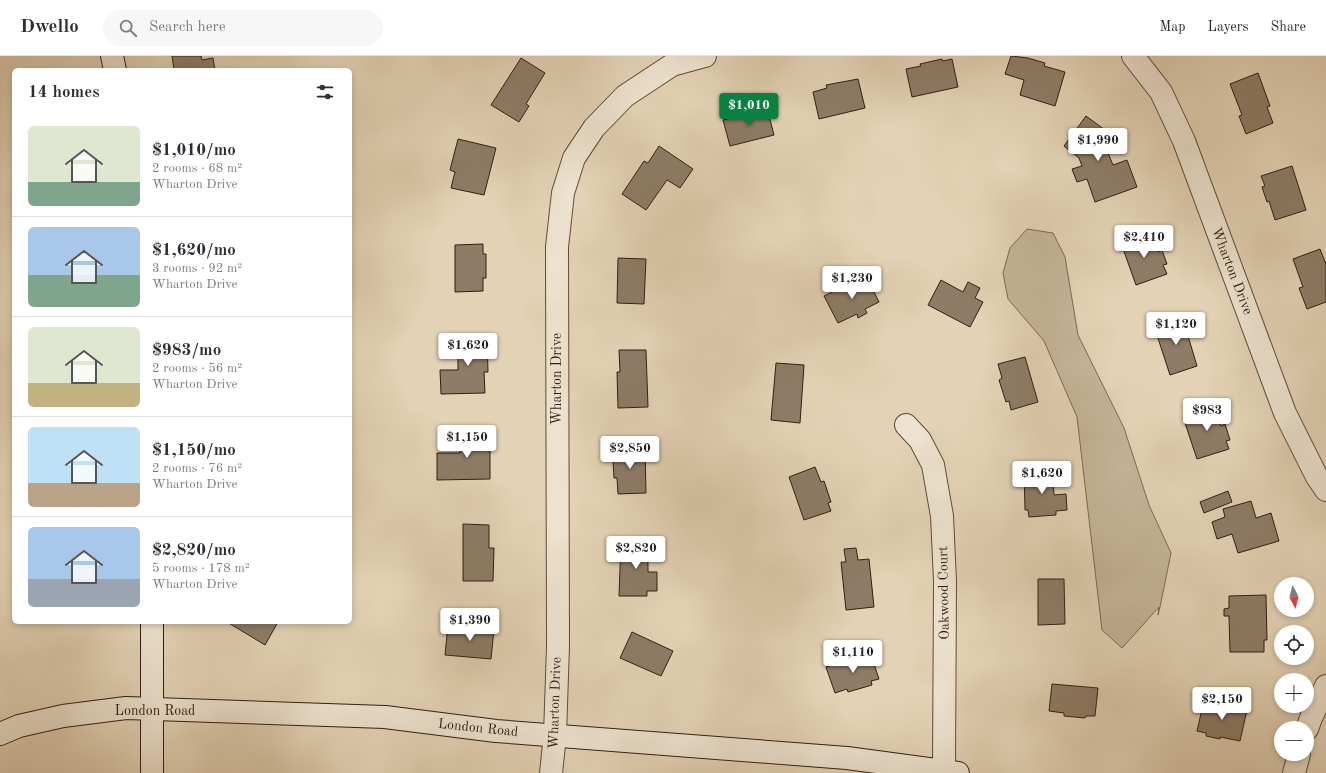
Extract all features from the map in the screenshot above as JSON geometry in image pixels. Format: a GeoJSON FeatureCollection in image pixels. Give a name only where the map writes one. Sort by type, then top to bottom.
{"type":"FeatureCollection","features":[{"type":"Feature","properties":{"kind":"street"},"geometry":{"type":"LineString","coordinates":[[112,56],[115,68]]}},
{"type":"Feature","properties":{"kind":"street","name":"Wharton Drive"},"geometry":{"type":"LineString","coordinates":[[551,773],[555,735],[558,646],[557,246],[563,194],[574,158],[594,128],[625,96],[672,66],[704,56]]}},
{"type":"Feature","properties":{"kind":"street","name":"Wharton Drive"},"geometry":{"type":"LineString","coordinates":[[1133,56],[1161,92],[1184,141],[1285,413],[1317,477],[1326,490]]}},
{"type":"Feature","properties":{"kind":"street","name":"Oakwood Court"},"geometry":{"type":"LineString","coordinates":[[906,425],[920,440],[933,465],[942,516],[951,772]]}},
{"type":"Feature","properties":{"kind":"street"},"geometry":{"type":"LineString","coordinates":[[152,624],[152,773]]}},
{"type":"Feature","properties":{"kind":"street"},"geometry":{"type":"LineString","coordinates":[[1310,721],[1326,686]]}},
{"type":"Feature","properties":{"kind":"street","name":"London Road"},"geometry":{"type":"LineString","coordinates":[[0,734],[19,726],[63,716],[126,708],[385,717],[496,731],[847,758],[951,772]]}},
{"type":"Feature","properties":{"kind":"street"},"geometry":{"type":"LineString","coordinates":[[1294,773],[1297,761]]}},
{"type":"Feature","properties":{"kind":"shaded area"},"geometry":{"type":"Polygon","coordinates":[[[1027,229],[1053,233],[1065,257],[1078,335],[1124,428],[1149,505],[1171,553],[1158,615],[1159,607],[1122,648],[1102,630],[1077,417],[1044,341],[1008,299],[1003,273],[1010,248],[1027,229]]]}},
{"type":"Feature","properties":{"kind":"building"},"geometry":{"type":"Polygon","coordinates":[[[172,56],[201,56],[202,60],[213,58],[215,68],[174,68],[172,56]]]}},
{"type":"Feature","properties":{"kind":"building"},"geometry":{"type":"Polygon","coordinates":[[[1011,56],[1028,58],[1045,63],[1044,66],[1065,72],[1055,106],[1020,95],[1024,80],[1005,74],[1011,56]]]}},
{"type":"Feature","properties":{"kind":"building"},"geometry":{"type":"Polygon","coordinates":[[[521,58],[545,73],[526,104],[529,106],[519,122],[491,105],[521,58]]]}},
{"type":"Feature","properties":{"kind":"building"},"geometry":{"type":"Polygon","coordinates":[[[942,59],[943,61],[952,59],[958,87],[912,97],[906,69],[942,59]]]}},
{"type":"Feature","properties":{"kind":"building"},"geometry":{"type":"Polygon","coordinates":[[[1258,73],[1270,106],[1267,107],[1273,123],[1246,134],[1239,116],[1242,115],[1230,84],[1258,73]]]}},
{"type":"Feature","properties":{"kind":"building"},"geometry":{"type":"Polygon","coordinates":[[[858,79],[865,108],[819,119],[813,92],[827,88],[826,85],[858,79]]]}},
{"type":"Feature","properties":{"kind":"building"},"geometry":{"type":"Polygon","coordinates":[[[767,108],[774,135],[730,146],[723,120],[767,108]]]}},
{"type":"Feature","properties":{"kind":"building"},"geometry":{"type":"Polygon","coordinates":[[[1086,116],[1109,133],[1103,141],[1113,165],[1127,160],[1137,187],[1095,202],[1087,179],[1077,182],[1072,169],[1082,166],[1079,158],[1064,146],[1086,116]]]}},
{"type":"Feature","properties":{"kind":"building"},"geometry":{"type":"Polygon","coordinates":[[[458,139],[496,148],[484,195],[451,188],[455,172],[450,170],[458,139]]]}},
{"type":"Feature","properties":{"kind":"building"},"geometry":{"type":"Polygon","coordinates":[[[659,146],[693,169],[680,188],[667,180],[646,210],[622,194],[644,161],[648,163],[659,146]]]}},
{"type":"Feature","properties":{"kind":"building"},"geometry":{"type":"Polygon","coordinates":[[[1292,166],[1306,210],[1275,220],[1269,201],[1267,202],[1262,187],[1265,186],[1261,176],[1292,166]]]}},
{"type":"Feature","properties":{"kind":"building"},"geometry":{"type":"Polygon","coordinates":[[[1151,232],[1158,252],[1162,250],[1167,264],[1163,265],[1167,274],[1136,285],[1121,243],[1151,232]]]}},
{"type":"Feature","properties":{"kind":"building"},"geometry":{"type":"Polygon","coordinates":[[[483,244],[483,254],[486,254],[486,278],[483,278],[483,291],[455,292],[455,245],[483,244]]]}},
{"type":"Feature","properties":{"kind":"building"},"geometry":{"type":"Polygon","coordinates":[[[1320,249],[1326,264],[1326,302],[1307,309],[1299,288],[1303,287],[1293,259],[1320,249]]]}},
{"type":"Feature","properties":{"kind":"building"},"geometry":{"type":"Polygon","coordinates":[[[618,258],[646,259],[644,304],[617,303],[618,258]]]}},
{"type":"Feature","properties":{"kind":"building"},"geometry":{"type":"Polygon","coordinates":[[[866,276],[879,302],[865,309],[867,313],[858,318],[857,314],[838,323],[824,296],[866,276]]]}},
{"type":"Feature","properties":{"kind":"building"},"geometry":{"type":"Polygon","coordinates":[[[941,280],[963,292],[968,282],[980,288],[975,298],[983,302],[970,327],[928,305],[941,280]]]}},
{"type":"Feature","properties":{"kind":"building"},"geometry":{"type":"Polygon","coordinates":[[[1182,316],[1197,366],[1170,375],[1154,326],[1182,316]]]}},
{"type":"Feature","properties":{"kind":"building"},"geometry":{"type":"Polygon","coordinates":[[[487,335],[488,372],[484,372],[485,393],[441,394],[440,370],[458,370],[458,336],[487,335]]]}},
{"type":"Feature","properties":{"kind":"building"},"geometry":{"type":"Polygon","coordinates":[[[619,350],[646,350],[648,407],[618,408],[617,372],[620,372],[619,350]]]}},
{"type":"Feature","properties":{"kind":"building"},"geometry":{"type":"Polygon","coordinates":[[[1025,357],[1038,402],[1011,410],[1009,401],[1006,402],[999,380],[1002,378],[998,364],[1025,357]]]}},
{"type":"Feature","properties":{"kind":"building"},"geometry":{"type":"Polygon","coordinates":[[[776,363],[804,365],[800,423],[771,420],[776,363]]]}},
{"type":"Feature","properties":{"kind":"building"},"geometry":{"type":"Polygon","coordinates":[[[1215,405],[1221,426],[1225,424],[1230,440],[1226,441],[1229,449],[1197,459],[1183,417],[1215,405]]]}},
{"type":"Feature","properties":{"kind":"building"},"geometry":{"type":"Polygon","coordinates":[[[490,432],[490,479],[437,480],[437,453],[460,453],[460,433],[490,432]]]}},
{"type":"Feature","properties":{"kind":"building"},"geometry":{"type":"Polygon","coordinates":[[[616,446],[645,446],[646,493],[618,494],[617,478],[614,478],[613,461],[613,456],[617,456],[616,446]]]}},
{"type":"Feature","properties":{"kind":"building"},"geometry":{"type":"Polygon","coordinates":[[[815,467],[821,482],[824,481],[831,502],[828,503],[831,511],[804,520],[789,477],[815,467]]]}},
{"type":"Feature","properties":{"kind":"building"},"geometry":{"type":"Polygon","coordinates":[[[1052,470],[1054,495],[1066,494],[1067,510],[1056,511],[1056,515],[1029,517],[1028,510],[1025,510],[1024,472],[1052,470]]]}},
{"type":"Feature","properties":{"kind":"building"},"geometry":{"type":"Polygon","coordinates":[[[1228,491],[1232,502],[1204,513],[1200,502],[1228,491]]]}},
{"type":"Feature","properties":{"kind":"building"},"geometry":{"type":"Polygon","coordinates":[[[1251,501],[1256,518],[1271,513],[1279,541],[1238,553],[1232,534],[1217,539],[1212,522],[1225,517],[1223,509],[1251,501]]]}},
{"type":"Feature","properties":{"kind":"building"},"geometry":{"type":"Polygon","coordinates":[[[463,524],[489,525],[489,548],[494,548],[493,581],[463,581],[463,524]]]}},
{"type":"Feature","properties":{"kind":"building"},"geometry":{"type":"Polygon","coordinates":[[[621,541],[648,541],[648,572],[657,572],[657,591],[647,591],[647,596],[619,596],[621,541]]]}},
{"type":"Feature","properties":{"kind":"building"},"geometry":{"type":"Polygon","coordinates":[[[856,548],[858,560],[869,559],[874,607],[846,610],[841,562],[846,562],[844,549],[856,548]]]}},
{"type":"Feature","properties":{"kind":"building"},"geometry":{"type":"Polygon","coordinates":[[[1038,579],[1064,579],[1065,624],[1038,625],[1038,579]]]}},
{"type":"Feature","properties":{"kind":"building"},"geometry":{"type":"Polygon","coordinates":[[[1266,595],[1267,640],[1264,640],[1264,652],[1230,652],[1229,616],[1224,616],[1224,609],[1229,608],[1229,596],[1266,595]]]}},
{"type":"Feature","properties":{"kind":"building"},"geometry":{"type":"Polygon","coordinates":[[[230,624],[277,624],[265,645],[230,624]]]}},
{"type":"Feature","properties":{"kind":"building"},"geometry":{"type":"Polygon","coordinates":[[[448,625],[494,629],[491,659],[445,655],[448,625]]]}},
{"type":"Feature","properties":{"kind":"building"},"geometry":{"type":"Polygon","coordinates":[[[632,632],[673,651],[661,676],[620,658],[632,632]]]}},
{"type":"Feature","properties":{"kind":"building"},"geometry":{"type":"Polygon","coordinates":[[[870,652],[879,679],[871,681],[872,685],[848,692],[847,689],[835,693],[826,667],[870,652]]]}},
{"type":"Feature","properties":{"kind":"building"},"geometry":{"type":"Polygon","coordinates":[[[1052,684],[1098,688],[1095,716],[1086,716],[1085,718],[1064,716],[1064,713],[1049,711],[1052,684]]]}},
{"type":"Feature","properties":{"kind":"building"},"geometry":{"type":"Polygon","coordinates":[[[1204,700],[1229,703],[1228,706],[1247,710],[1240,741],[1206,736],[1206,733],[1197,731],[1204,700]]]}}]}
